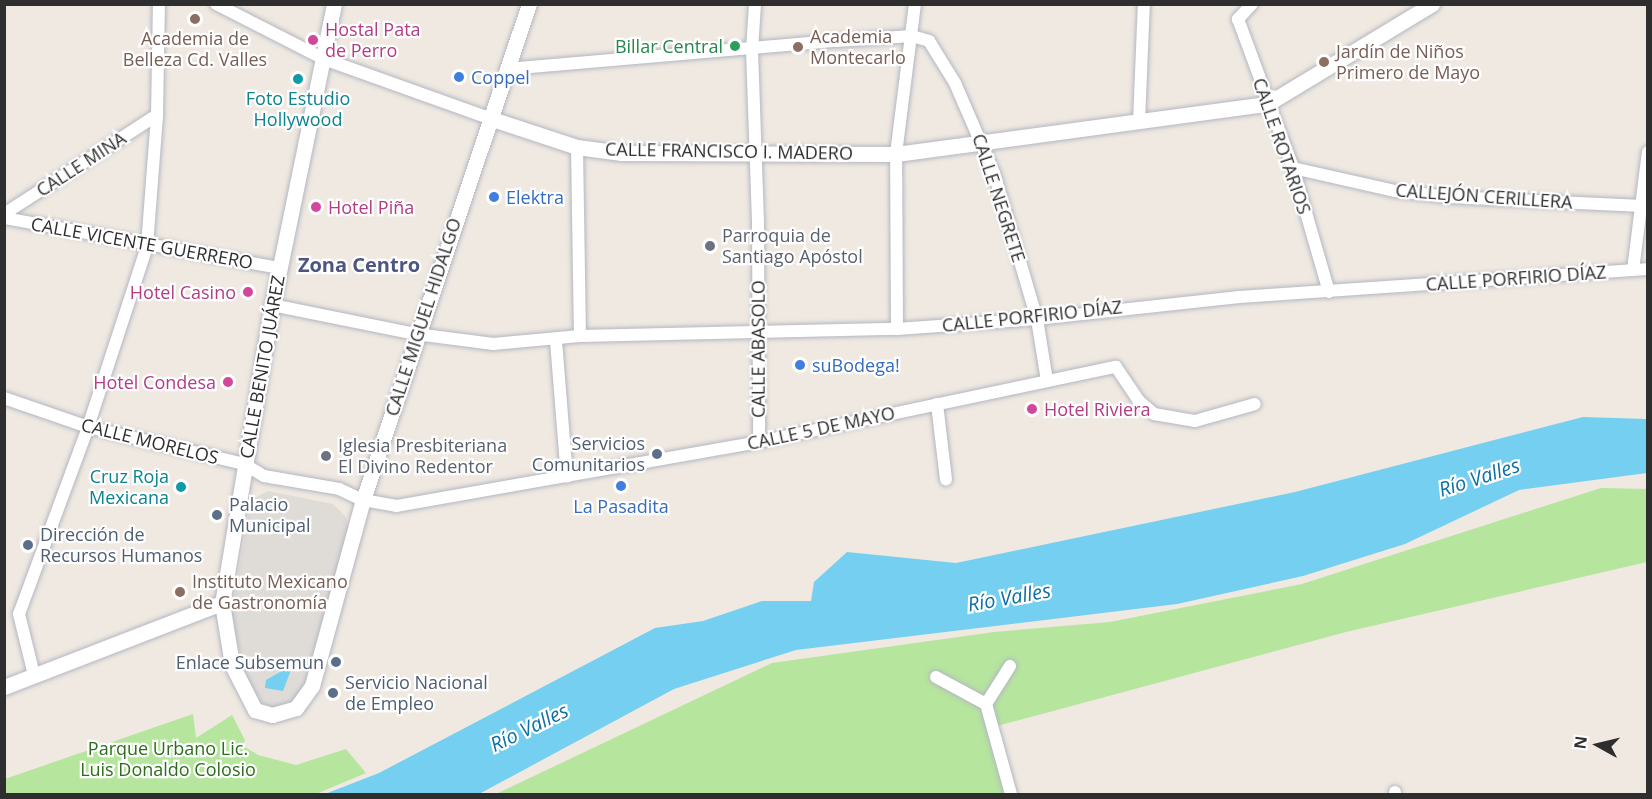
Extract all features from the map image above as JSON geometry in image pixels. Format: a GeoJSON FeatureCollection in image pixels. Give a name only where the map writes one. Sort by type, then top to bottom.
{"type":"FeatureCollection","features":[{"type":"Feature","properties":{"kind":"street"},"geometry":{"type":"LineString","coordinates":[[34,675],[19,614],[88,427],[147,246],[157,115],[159,4]]}},
{"type":"Feature","properties":{"kind":"street","name":"CALLE FRANCISCO I. MADERO"},"geometry":{"type":"LineString","coordinates":[[216,4],[324,59],[577,147],[622,153],[896,154],[1268,104]]}},
{"type":"Feature","properties":{"kind":"street","name":"CALLE BENITO JUÁREZ"},"geometry":{"type":"LineString","coordinates":[[272,715],[255,710],[232,666],[222,603],[272,305],[334,4]]}},
{"type":"Feature","properties":{"kind":"street","name":"CALLE MIGUEL HIDALGO"},"geometry":{"type":"LineString","coordinates":[[272,715],[296,708],[312,686],[363,500],[416,334],[529,4]]}},
{"type":"Feature","properties":{"kind":"street","name":"CALLE ABASOLO"},"geometry":{"type":"LineString","coordinates":[[755,4],[752,50],[757,152],[759,442]]}},
{"type":"Feature","properties":{"kind":"street"},"geometry":{"type":"LineString","coordinates":[[897,329],[896,154],[915,4]]}},
{"type":"Feature","properties":{"kind":"street"},"geometry":{"type":"LineString","coordinates":[[1139,121],[1144,4]]}},
{"type":"Feature","properties":{"kind":"street","name":"CALLE ROTARIOS"},"geometry":{"type":"LineString","coordinates":[[1252,4],[1238,19],[1293,168],[1329,292]]}},
{"type":"Feature","properties":{"kind":"street"},"geometry":{"type":"LineString","coordinates":[[1268,104],[1432,4]]}},
{"type":"Feature","properties":{"kind":"street"},"geometry":{"type":"LineString","coordinates":[[507,69],[912,36]]}},
{"type":"Feature","properties":{"kind":"street","name":"CALLE NEGRETE"},"geometry":{"type":"LineString","coordinates":[[912,36],[929,41],[982,141],[1037,319],[1047,381]]}},
{"type":"Feature","properties":{"kind":"street","name":"CALLE MINA"},"geometry":{"type":"LineString","coordinates":[[4,216],[157,115]]}},
{"type":"Feature","properties":{"kind":"street"},"geometry":{"type":"LineString","coordinates":[[577,147],[580,336]]}},
{"type":"Feature","properties":{"kind":"street"},"geometry":{"type":"LineString","coordinates":[[1633,270],[1647,152]]}},
{"type":"Feature","properties":{"kind":"street","name":"CALLEJÓN CERILLERA"},"geometry":{"type":"LineString","coordinates":[[1293,168],[1406,192],[1641,206]]}},
{"type":"Feature","properties":{"kind":"street","name":"CALLE VICENTE GUERRERO"},"geometry":{"type":"LineString","coordinates":[[4,216],[147,246],[279,268]]}},
{"type":"Feature","properties":{"kind":"street","name":"CALLE PORFIRIO DÍAZ"},"geometry":{"type":"LineString","coordinates":[[416,334],[493,344],[556,341],[580,336],[897,329],[1037,319],[1136,305],[1647,269]]}},
{"type":"Feature","properties":{"kind":"street"},"geometry":{"type":"LineString","coordinates":[[272,305],[416,334]]}},
{"type":"Feature","properties":{"kind":"street"},"geometry":{"type":"LineString","coordinates":[[556,341],[567,477]]}},
{"type":"Feature","properties":{"kind":"street","name":"CALLE 5 DE MAYO"},"geometry":{"type":"LineString","coordinates":[[363,500],[396,506],[567,477],[759,442],[1116,367],[1138,400],[1155,414],[1195,421],[1255,404]]}},
{"type":"Feature","properties":{"kind":"street","name":"CALLE MORELOS"},"geometry":{"type":"LineString","coordinates":[[4,398],[88,427],[244,464],[264,476],[339,489],[363,500]]}},
{"type":"Feature","properties":{"kind":"street"},"geometry":{"type":"LineString","coordinates":[[937,404],[946,479]]}},
{"type":"Feature","properties":{"kind":"street"},"geometry":{"type":"LineString","coordinates":[[4,687],[222,603]]}},
{"type":"Feature","properties":{"kind":"street"},"geometry":{"type":"LineString","coordinates":[[986,704],[1010,666]]}},
{"type":"Feature","properties":{"kind":"street"},"geometry":{"type":"LineString","coordinates":[[936,677],[986,704],[1011,795]]}},
{"type":"Feature","properties":{"kind":"green space"},"geometry":{"type":"Polygon","coordinates":[[[1601,488],[1647,489],[1647,562],[1346,632],[997,726],[1017,794],[496,794],[772,663],[994,632],[1110,622],[1302,584],[1601,488]]]}},
{"type":"Feature","properties":{"kind":"green space","name":"Parque Urbano Lic. Luis Donaldo Colosio"},"geometry":{"type":"Polygon","coordinates":[[[193,714],[196,738],[232,715],[245,740],[243,746],[258,755],[296,765],[346,749],[366,773],[316,794],[5,794],[5,779],[193,714]]]}},
{"type":"Feature","properties":{"kind":"shaded area"},"geometry":{"type":"Polygon","coordinates":[[[268,491],[333,504],[346,517],[348,530],[303,688],[299,697],[281,709],[259,707],[250,691],[231,617],[251,500],[268,491]]]}},
{"type":"Feature","properties":{"kind":"water","name":"Río Valles"},"geometry":{"type":"Polygon","coordinates":[[[1583,417],[1647,419],[1647,473],[1519,490],[1405,544],[1303,576],[1177,604],[796,650],[674,689],[479,794],[325,794],[379,773],[655,628],[703,621],[762,601],[811,601],[814,582],[847,552],[956,563],[1295,492],[1583,417]]]}},
{"type":"Feature","properties":{"kind":"water"},"geometry":{"type":"Polygon","coordinates":[[[287,668],[291,670],[283,691],[265,688],[266,680],[287,668]]]}},
{"type":"Feature","properties":{"kind":"place","name":"Academia de Belleza Cd. Valles"},"geometry":{"type":"Point","coordinates":[195,19]}},
{"type":"Feature","properties":{"kind":"place","name":"Hostal Pata de Perro"},"geometry":{"type":"Point","coordinates":[313,40]}},
{"type":"Feature","properties":{"kind":"place","name":"Billar Central"},"geometry":{"type":"Point","coordinates":[735,46]}},
{"type":"Feature","properties":{"kind":"place","name":"Academia Montecarlo"},"geometry":{"type":"Point","coordinates":[798,47]}},
{"type":"Feature","properties":{"kind":"place","name":"Jardín de Niños Primero de Mayo"},"geometry":{"type":"Point","coordinates":[1324,62]}},
{"type":"Feature","properties":{"kind":"place","name":"Coppel"},"geometry":{"type":"Point","coordinates":[459,77]}},
{"type":"Feature","properties":{"kind":"place","name":"Foto Estudio Hollywood"},"geometry":{"type":"Point","coordinates":[298,79]}},
{"type":"Feature","properties":{"kind":"place","name":"Elektra"},"geometry":{"type":"Point","coordinates":[494,197]}},
{"type":"Feature","properties":{"kind":"place","name":"Hotel Piña"},"geometry":{"type":"Point","coordinates":[316,207]}},
{"type":"Feature","properties":{"kind":"place","name":"Parroquia de Santiago Apóstol"},"geometry":{"type":"Point","coordinates":[710,246]}},
{"type":"Feature","properties":{"kind":"place","name":"Hotel Casino"},"geometry":{"type":"Point","coordinates":[248,292]}},
{"type":"Feature","properties":{"kind":"place","name":"suBodega!"},"geometry":{"type":"Point","coordinates":[800,365]}},
{"type":"Feature","properties":{"kind":"place","name":"Hotel Condesa"},"geometry":{"type":"Point","coordinates":[228,382]}},
{"type":"Feature","properties":{"kind":"place","name":"Hotel Riviera"},"geometry":{"type":"Point","coordinates":[1032,409]}},
{"type":"Feature","properties":{"kind":"place","name":"Servicios Comunitarios"},"geometry":{"type":"Point","coordinates":[657,454]}},
{"type":"Feature","properties":{"kind":"place","name":"Iglesia Presbiteriana El Divino Redentor"},"geometry":{"type":"Point","coordinates":[326,456]}},
{"type":"Feature","properties":{"kind":"place","name":"La Pasadita"},"geometry":{"type":"Point","coordinates":[621,486]}},
{"type":"Feature","properties":{"kind":"place","name":"Cruz Roja Mexicana"},"geometry":{"type":"Point","coordinates":[181,487]}},
{"type":"Feature","properties":{"kind":"place","name":"Palacio Municipal"},"geometry":{"type":"Point","coordinates":[217,515]}},
{"type":"Feature","properties":{"kind":"place","name":"Dirección de Recursos Humanos"},"geometry":{"type":"Point","coordinates":[28,545]}},
{"type":"Feature","properties":{"kind":"place","name":"Instituto Mexicano de Gastronomía"},"geometry":{"type":"Point","coordinates":[180,592]}},
{"type":"Feature","properties":{"kind":"place","name":"Enlace Subsemun"},"geometry":{"type":"Point","coordinates":[336,662]}},
{"type":"Feature","properties":{"kind":"place","name":"Servicio Nacional de Empleo"},"geometry":{"type":"Point","coordinates":[333,693]}},
{"type":"Feature","properties":{"kind":"district","name":"Zona Centro"},"geometry":{"type":"Point","coordinates":[359,264]}}]}
